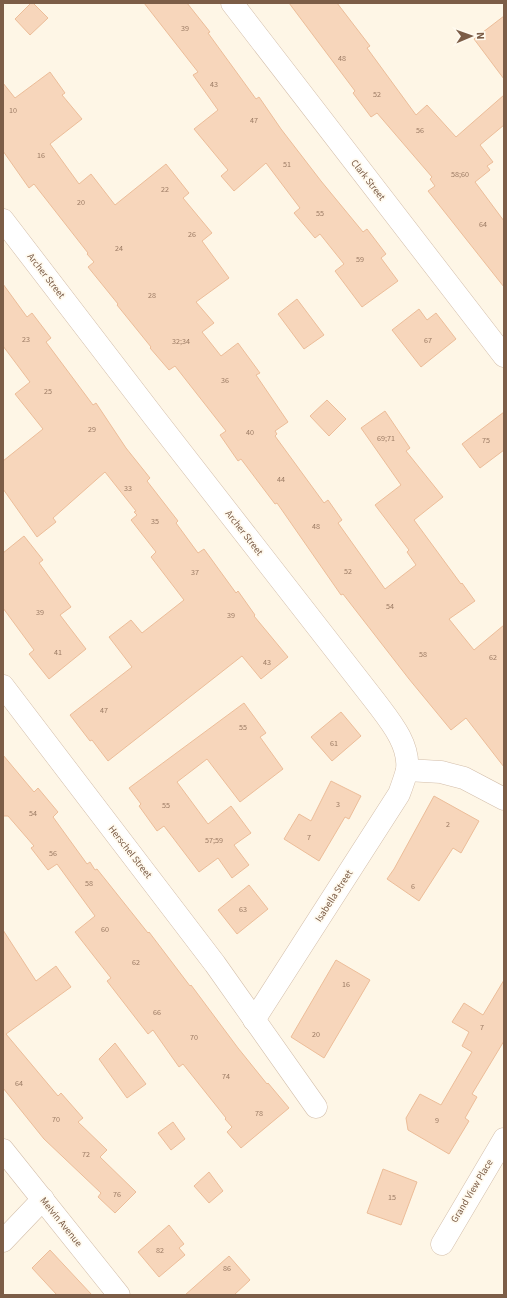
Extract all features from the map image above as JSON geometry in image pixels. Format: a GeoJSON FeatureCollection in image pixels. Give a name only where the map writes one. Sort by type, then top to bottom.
{"type":"FeatureCollection","features":[{"type":"Feature","properties":{"kind":"street","name":"Clark Street"},"geometry":{"type":"LineString","coordinates":[[232,3],[504,356]]}},
{"type":"Feature","properties":{"kind":"street","name":"Archer Street"},"geometry":{"type":"LineString","coordinates":[[3,220],[393,725],[406,750],[407,770]]}},
{"type":"Feature","properties":{"kind":"street","name":"Herschel Street"},"geometry":{"type":"LineString","coordinates":[[3,686],[215,964],[316,1107]]}},
{"type":"Feature","properties":{"kind":"street"},"geometry":{"type":"LineString","coordinates":[[407,770],[441,772],[464,778],[504,799]]}},
{"type":"Feature","properties":{"kind":"street","name":"Isabella Street"},"geometry":{"type":"LineString","coordinates":[[254,1020],[399,794],[407,770]]}},
{"type":"Feature","properties":{"kind":"street","name":"Grand View Place"},"geometry":{"type":"LineString","coordinates":[[442,1244],[504,1139]]}},
{"type":"Feature","properties":{"kind":"street","name":"Melvin Avenue"},"geometry":{"type":"LineString","coordinates":[[3,1150],[119,1295]]}},
{"type":"Feature","properties":{"kind":"street"},"geometry":{"type":"LineString","coordinates":[[3,1241],[43,1199]]}},
{"type":"Feature","properties":{"kind":"building"},"geometry":{"type":"Polygon","coordinates":[[[31,3],[33,3],[48,18],[30,35],[15,19],[31,3]]]}},
{"type":"Feature","properties":{"kind":"building"},"geometry":{"type":"Polygon","coordinates":[[[144,3],[187,3],[210,32],[208,33],[256,99],[259,97],[281,129],[321,181],[363,232],[367,229],[386,254],[381,258],[398,281],[362,307],[335,271],[344,264],[320,234],[315,238],[294,213],[300,208],[266,163],[234,191],[221,176],[228,170],[194,129],[218,110],[193,75],[198,72],[144,3]]]}},
{"type":"Feature","properties":{"kind":"building"},"geometry":{"type":"Polygon","coordinates":[[[289,3],[337,3],[370,46],[367,48],[416,115],[427,105],[456,137],[504,95],[504,125],[480,145],[493,162],[487,166],[490,170],[475,182],[504,221],[504,287],[428,191],[435,186],[430,179],[432,177],[377,113],[371,117],[353,93],[355,91],[289,3]]]}},
{"type":"Feature","properties":{"kind":"building"},"geometry":{"type":"Polygon","coordinates":[[[504,16],[504,79],[474,39],[504,16]]]}},
{"type":"Feature","properties":{"kind":"building"},"geometry":{"type":"Polygon","coordinates":[[[50,72],[65,93],[62,95],[82,119],[50,144],[79,184],[91,174],[115,205],[166,164],[189,193],[183,198],[212,233],[202,241],[229,278],[196,302],[214,323],[202,332],[221,356],[238,343],[260,373],[256,375],[288,422],[275,431],[277,434],[275,436],[324,503],[328,500],[342,520],[338,523],[385,589],[416,565],[407,552],[409,550],[375,505],[401,485],[361,428],[385,411],[410,448],[406,451],[443,497],[414,520],[475,601],[449,619],[474,650],[504,625],[504,767],[466,718],[451,730],[409,679],[343,594],[341,595],[277,503],[275,504],[241,459],[238,461],[220,435],[226,431],[175,366],[169,370],[150,348],[151,347],[88,267],[94,262],[87,254],[88,253],[34,184],[29,188],[3,151],[3,83],[15,98],[50,72]]]}},
{"type":"Feature","properties":{"kind":"building"},"geometry":{"type":"Polygon","coordinates":[[[3,284],[27,317],[32,313],[51,338],[46,342],[93,405],[96,403],[126,448],[150,478],[147,481],[178,521],[176,523],[198,553],[204,549],[236,593],[238,591],[255,615],[254,616],[288,657],[261,679],[242,656],[108,761],[70,715],[132,667],[109,637],[131,620],[142,633],[184,600],[151,557],[156,552],[131,520],[137,515],[134,512],[136,511],[105,472],[53,518],[56,522],[37,537],[3,489],[3,461],[43,429],[15,394],[30,382],[3,346],[3,284]]]}},
{"type":"Feature","properties":{"kind":"building"},"geometry":{"type":"Polygon","coordinates":[[[297,299],[324,335],[304,349],[278,314],[297,299]]]}},
{"type":"Feature","properties":{"kind":"building"},"geometry":{"type":"Polygon","coordinates":[[[419,309],[427,320],[436,313],[456,339],[421,367],[392,330],[419,309]]]}},
{"type":"Feature","properties":{"kind":"building"},"geometry":{"type":"Polygon","coordinates":[[[327,400],[346,419],[329,436],[310,416],[327,400]]]}},
{"type":"Feature","properties":{"kind":"building"},"geometry":{"type":"Polygon","coordinates":[[[504,412],[504,450],[480,468],[462,444],[504,412]]]}},
{"type":"Feature","properties":{"kind":"building"},"geometry":{"type":"Polygon","coordinates":[[[24,536],[43,560],[39,563],[71,607],[60,615],[86,649],[49,679],[29,654],[34,650],[3,608],[3,553],[24,536]]]}},
{"type":"Feature","properties":{"kind":"building"},"geometry":{"type":"Polygon","coordinates":[[[244,703],[266,733],[260,737],[283,769],[240,802],[207,759],[177,782],[208,824],[231,806],[251,833],[234,845],[249,865],[232,878],[218,858],[199,872],[164,826],[157,831],[139,806],[141,804],[129,788],[244,703]]]}},
{"type":"Feature","properties":{"kind":"building"},"geometry":{"type":"Polygon","coordinates":[[[341,712],[361,736],[332,761],[311,737],[341,712]]]}},
{"type":"Feature","properties":{"kind":"building"},"geometry":{"type":"Polygon","coordinates":[[[3,755],[34,792],[38,788],[58,812],[53,817],[87,864],[90,862],[95,870],[97,869],[148,933],[149,932],[190,986],[191,985],[238,1048],[267,1084],[268,1083],[289,1108],[241,1148],[227,1132],[232,1127],[225,1119],[226,1118],[183,1064],[179,1067],[153,1030],[148,1034],[107,981],[111,978],[75,932],[95,916],[57,864],[48,870],[31,848],[34,846],[8,816],[3,816],[3,755]]]}},
{"type":"Feature","properties":{"kind":"building"},"geometry":{"type":"Polygon","coordinates":[[[331,781],[361,796],[349,819],[345,817],[319,861],[284,839],[299,814],[311,821],[331,781]]]}},
{"type":"Feature","properties":{"kind":"building"},"geometry":{"type":"Polygon","coordinates":[[[434,796],[479,821],[461,853],[453,848],[419,901],[387,879],[434,796]]]}},
{"type":"Feature","properties":{"kind":"building"},"geometry":{"type":"Polygon","coordinates":[[[249,885],[268,909],[237,934],[218,910],[249,885]]]}},
{"type":"Feature","properties":{"kind":"building"},"geometry":{"type":"Polygon","coordinates":[[[3,930],[36,981],[56,966],[71,987],[6,1034],[58,1096],[61,1093],[83,1118],[78,1122],[107,1150],[100,1157],[136,1192],[115,1213],[98,1197],[101,1193],[44,1139],[3,1088],[3,930]]]}},
{"type":"Feature","properties":{"kind":"building"},"geometry":{"type":"Polygon","coordinates":[[[336,960],[370,980],[324,1058],[291,1037],[336,960]]]}},
{"type":"Feature","properties":{"kind":"building"},"geometry":{"type":"Polygon","coordinates":[[[504,980],[504,1041],[472,1094],[477,1097],[465,1118],[469,1121],[449,1154],[408,1130],[406,1118],[420,1094],[441,1105],[472,1052],[462,1046],[469,1032],[452,1022],[464,1003],[483,1015],[504,980]]]}},
{"type":"Feature","properties":{"kind":"building"},"geometry":{"type":"Polygon","coordinates":[[[115,1043],[146,1084],[127,1098],[99,1059],[115,1043]]]}},
{"type":"Feature","properties":{"kind":"building"},"geometry":{"type":"Polygon","coordinates":[[[173,1122],[185,1139],[171,1150],[158,1133],[173,1122]]]}},
{"type":"Feature","properties":{"kind":"building"},"geometry":{"type":"Polygon","coordinates":[[[383,1169],[417,1182],[401,1225],[367,1213],[383,1169]]]}},
{"type":"Feature","properties":{"kind":"building"},"geometry":{"type":"Polygon","coordinates":[[[209,1172],[223,1191],[209,1203],[194,1186],[209,1172]]]}},
{"type":"Feature","properties":{"kind":"building"},"geometry":{"type":"Polygon","coordinates":[[[169,1225],[184,1244],[179,1248],[185,1255],[159,1277],[138,1252],[169,1225]]]}},
{"type":"Feature","properties":{"kind":"building"},"geometry":{"type":"Polygon","coordinates":[[[50,1250],[92,1295],[57,1295],[32,1268],[50,1250]]]}},
{"type":"Feature","properties":{"kind":"building"},"geometry":{"type":"Polygon","coordinates":[[[229,1256],[250,1280],[234,1295],[185,1295],[229,1256]]]}}]}
